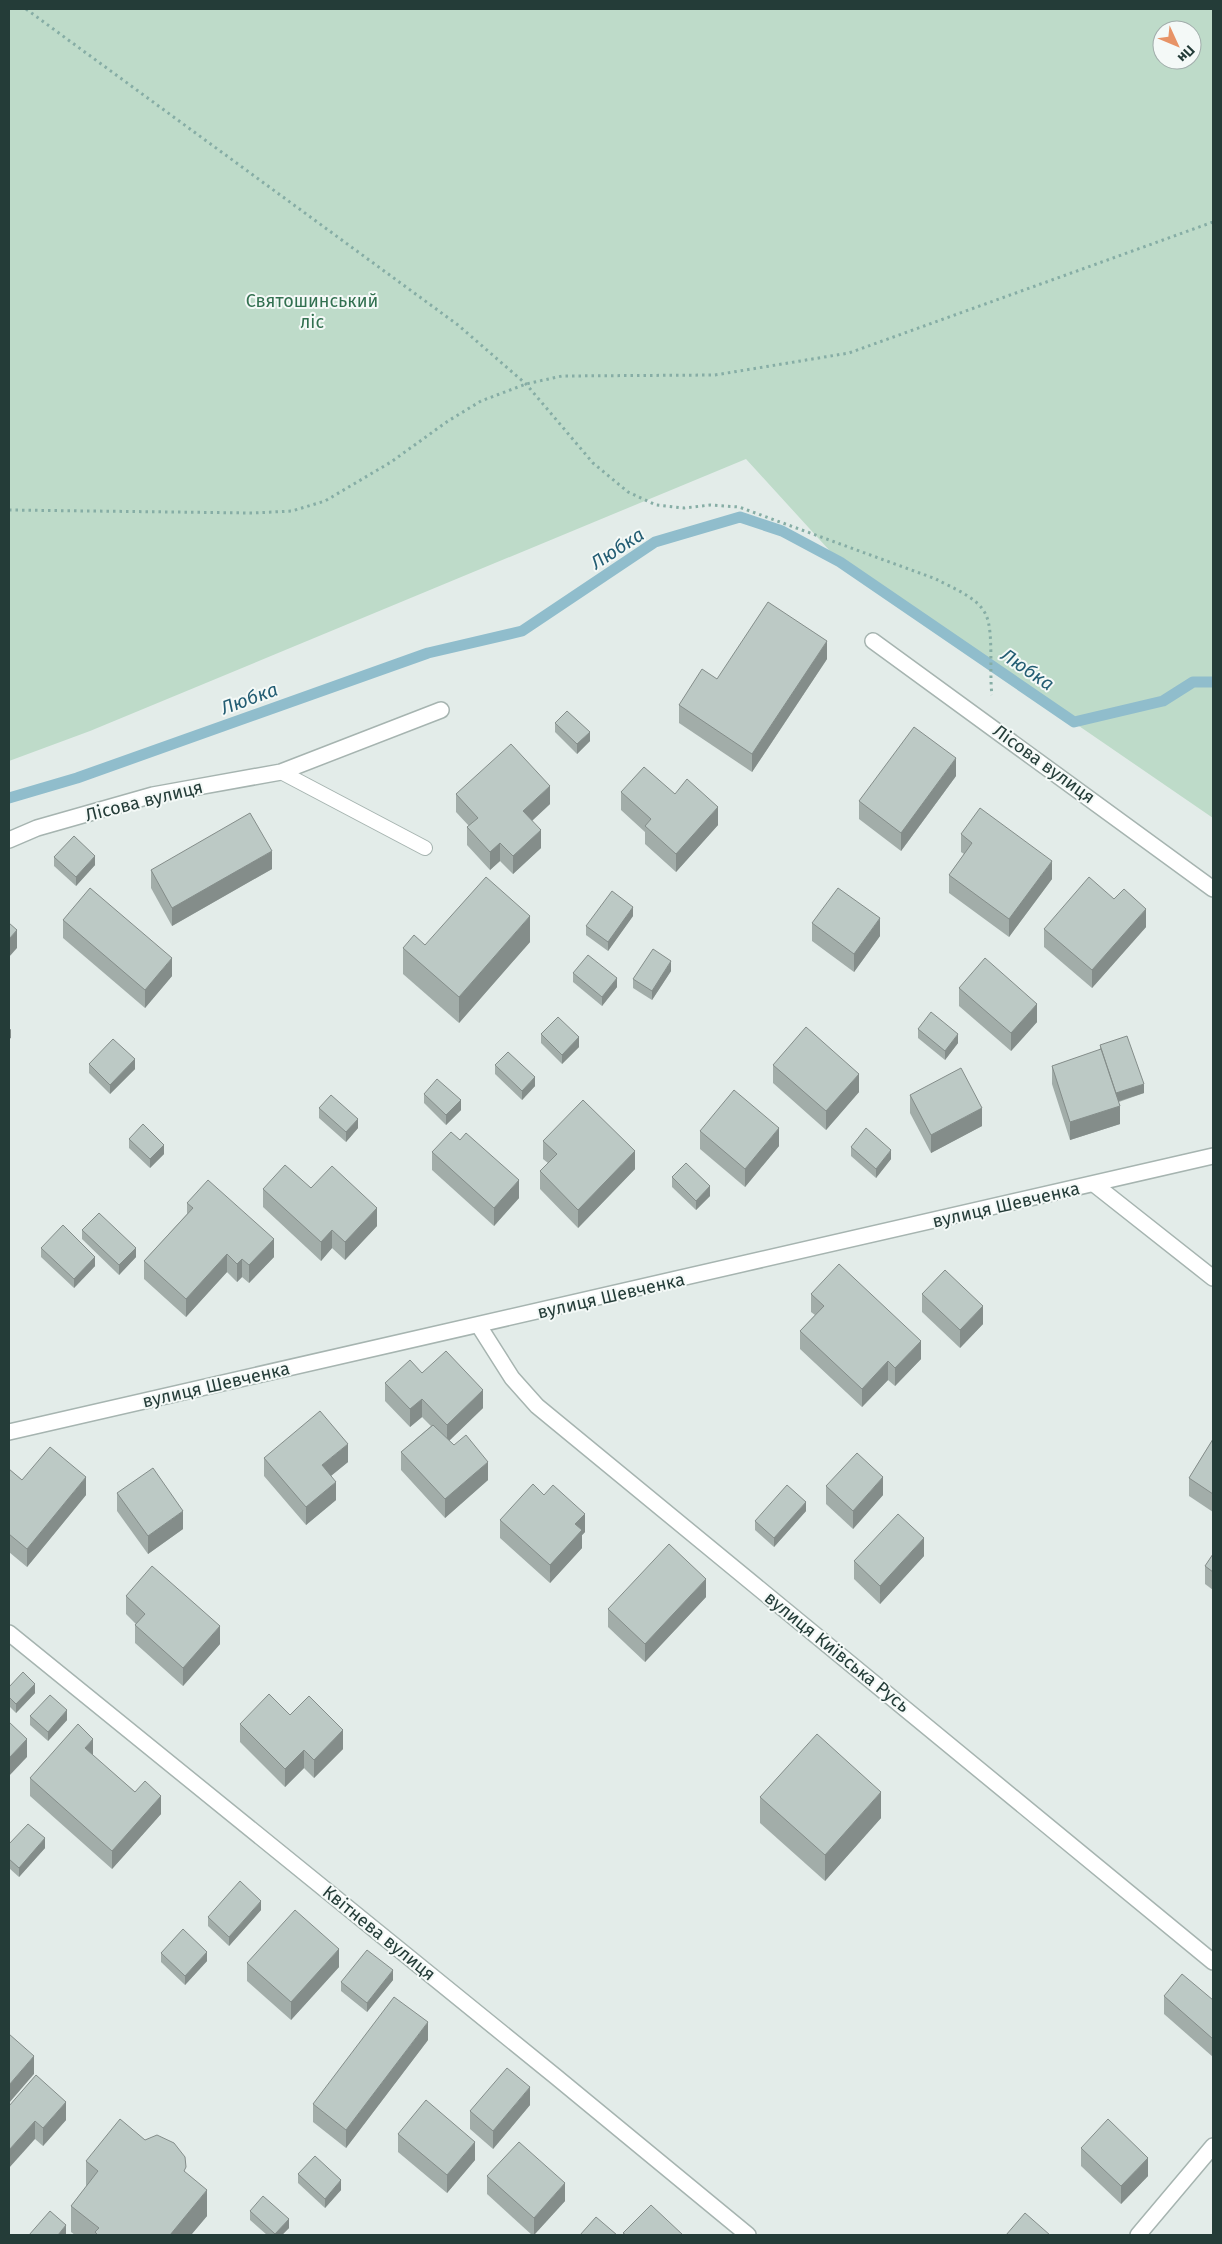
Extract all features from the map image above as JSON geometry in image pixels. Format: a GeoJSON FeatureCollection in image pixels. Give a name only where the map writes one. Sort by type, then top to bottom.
{"type":"FeatureCollection","features":[{"type":"Feature","properties":{"kind":"street","name":"Лісова вулиця"},"geometry":{"type":"LineString","coordinates":[[873,640],[1213,889]]}},
{"type":"Feature","properties":{"kind":"street","name":"Лісова вулиця"},"geometry":{"type":"LineString","coordinates":[[9,840],[37,828],[153,795],[281,772],[441,710]]}},
{"type":"Feature","properties":{"kind":"street","name":"вулиця Шевченка"},"geometry":{"type":"LineString","coordinates":[[9,1432],[479,1326],[1213,1156]]}},
{"type":"Feature","properties":{"kind":"street"},"geometry":{"type":"LineString","coordinates":[[1094,1184],[1213,1278]]}},
{"type":"Feature","properties":{"kind":"street","name":"вулиця Київська Русь"},"geometry":{"type":"LineString","coordinates":[[479,1326],[512,1378],[538,1406],[1213,1962]]}},
{"type":"Feature","properties":{"kind":"street","name":"Квітнева вулиця"},"geometry":{"type":"LineString","coordinates":[[9,1633],[748,2235]]}},
{"type":"Feature","properties":{"kind":"street"},"geometry":{"type":"LineString","coordinates":[[1138,2235],[1213,2146]]}},
{"type":"Feature","properties":{"kind":"lane"},"geometry":{"type":"LineString","coordinates":[[281,772],[425,848]]}},
{"type":"Feature","properties":{"kind":"path"},"geometry":{"type":"LineString","coordinates":[[26,9],[458,325],[526,384],[594,463],[628,492],[656,505],[684,508],[710,505],[739,507],[936,579],[976,604],[985,614],[989,636],[990,682]]}},
{"type":"Feature","properties":{"kind":"path"},"geometry":{"type":"LineString","coordinates":[[9,510],[292,512],[324,501],[391,462],[448,421],[481,401],[526,384],[562,376],[715,376],[849,353],[1213,222]]}},
{"type":"Feature","properties":{"kind":"green space","name":"Святошинський ліс"},"geometry":{"type":"Polygon","coordinates":[[[9,9],[1213,9],[1213,818],[840,562],[746,459],[90,731],[9,761],[9,9]]]}},
{"type":"Feature","properties":{"kind":"building"},"geometry":{"type":"Polygon","coordinates":[[[768,602],[827,641],[752,754],[679,705],[702,669],[717,679],[768,602]]]}},
{"type":"Feature","properties":{"kind":"building"},"geometry":{"type":"Polygon","coordinates":[[[567,711],[590,732],[577,744],[555,723],[567,711]]]}},
{"type":"Feature","properties":{"kind":"building"},"geometry":{"type":"Polygon","coordinates":[[[914,727],[956,758],[901,833],[859,801],[914,727]]]}},
{"type":"Feature","properties":{"kind":"building"},"geometry":{"type":"Polygon","coordinates":[[[511,744],[550,786],[523,811],[541,830],[513,856],[500,843],[490,852],[467,827],[478,818],[456,794],[511,744]]]}},
{"type":"Feature","properties":{"kind":"building"},"geometry":{"type":"Polygon","coordinates":[[[644,767],[675,794],[687,779],[718,807],[676,854],[645,826],[651,819],[621,792],[644,767]]]}},
{"type":"Feature","properties":{"kind":"building"},"geometry":{"type":"Polygon","coordinates":[[[980,808],[1052,861],[1009,919],[949,875],[972,843],[961,834],[980,808]]]}},
{"type":"Feature","properties":{"kind":"building"},"geometry":{"type":"Polygon","coordinates":[[[250,813],[272,851],[172,908],[151,870],[250,813]]]}},
{"type":"Feature","properties":{"kind":"building"},"geometry":{"type":"Polygon","coordinates":[[[74,836],[95,856],[76,877],[54,857],[74,836]]]}},
{"type":"Feature","properties":{"kind":"building"},"geometry":{"type":"Polygon","coordinates":[[[486,877],[530,916],[459,997],[403,948],[414,935],[425,945],[486,877]]]}},
{"type":"Feature","properties":{"kind":"building"},"geometry":{"type":"Polygon","coordinates":[[[1089,877],[1114,899],[1124,889],[1146,909],[1092,970],[1044,929],[1089,877]]]}},
{"type":"Feature","properties":{"kind":"building"},"geometry":{"type":"Polygon","coordinates":[[[90,888],[172,958],[145,990],[63,920],[90,888]]]}},
{"type":"Feature","properties":{"kind":"building"},"geometry":{"type":"Polygon","coordinates":[[[838,888],[880,918],[854,954],[812,923],[838,888]]]}},
{"type":"Feature","properties":{"kind":"building"},"geometry":{"type":"Polygon","coordinates":[[[612,891],[633,907],[608,942],[586,926],[612,891]]]}},
{"type":"Feature","properties":{"kind":"building"},"geometry":{"type":"Polygon","coordinates":[[[9,923],[17,930],[9,939],[9,923]]]}},
{"type":"Feature","properties":{"kind":"building"},"geometry":{"type":"Polygon","coordinates":[[[653,949],[671,961],[652,991],[633,979],[653,949]]]}},
{"type":"Feature","properties":{"kind":"building"},"geometry":{"type":"Polygon","coordinates":[[[588,955],[617,978],[602,997],[573,973],[588,955]]]}},
{"type":"Feature","properties":{"kind":"building"},"geometry":{"type":"Polygon","coordinates":[[[985,958],[1037,1004],[1011,1033],[959,988],[985,958]]]}},
{"type":"Feature","properties":{"kind":"building"},"geometry":{"type":"Polygon","coordinates":[[[931,1012],[958,1034],[945,1051],[918,1029],[931,1012]]]}},
{"type":"Feature","properties":{"kind":"building"},"geometry":{"type":"Polygon","coordinates":[[[558,1017],[579,1037],[562,1055],[541,1034],[558,1017]]]}},
{"type":"Feature","properties":{"kind":"building"},"geometry":{"type":"Polygon","coordinates":[[[806,1027],[859,1074],[826,1111],[773,1065],[806,1027]]]}},
{"type":"Feature","properties":{"kind":"building"},"geometry":{"type":"Polygon","coordinates":[[[1127,1036],[1144,1084],[1116,1093],[1100,1045],[1127,1036]]]}},
{"type":"Feature","properties":{"kind":"building"},"geometry":{"type":"Polygon","coordinates":[[[113,1039],[135,1059],[110,1085],[89,1064],[113,1039]]]}},
{"type":"Feature","properties":{"kind":"building"},"geometry":{"type":"Polygon","coordinates":[[[1101,1049],[1120,1106],[1070,1122],[1052,1066],[1101,1049]]]}},
{"type":"Feature","properties":{"kind":"building"},"geometry":{"type":"Polygon","coordinates":[[[508,1052],[535,1077],[522,1091],[495,1065],[508,1052]]]}},
{"type":"Feature","properties":{"kind":"building"},"geometry":{"type":"Polygon","coordinates":[[[961,1068],[982,1108],[931,1135],[910,1095],[961,1068]]]}},
{"type":"Feature","properties":{"kind":"building"},"geometry":{"type":"Polygon","coordinates":[[[437,1079],[461,1100],[446,1115],[424,1094],[437,1079]]]}},
{"type":"Feature","properties":{"kind":"building"},"geometry":{"type":"Polygon","coordinates":[[[734,1090],[779,1128],[745,1169],[700,1131],[734,1090]]]}},
{"type":"Feature","properties":{"kind":"building"},"geometry":{"type":"Polygon","coordinates":[[[331,1095],[358,1119],[346,1132],[319,1108],[331,1095]]]}},
{"type":"Feature","properties":{"kind":"building"},"geometry":{"type":"Polygon","coordinates":[[[583,1100],[635,1151],[578,1210],[540,1171],[557,1154],[543,1141],[583,1100]]]}},
{"type":"Feature","properties":{"kind":"building"},"geometry":{"type":"Polygon","coordinates":[[[143,1124],[164,1145],[150,1159],[129,1139],[143,1124]]]}},
{"type":"Feature","properties":{"kind":"building"},"geometry":{"type":"Polygon","coordinates":[[[866,1128],[891,1150],[876,1169],[851,1147],[866,1128]]]}},
{"type":"Feature","properties":{"kind":"building"},"geometry":{"type":"Polygon","coordinates":[[[451,1132],[460,1140],[466,1133],[519,1180],[494,1208],[432,1152],[451,1132]]]}},
{"type":"Feature","properties":{"kind":"building"},"geometry":{"type":"Polygon","coordinates":[[[686,1163],[710,1186],[696,1201],[672,1177],[686,1163]]]}},
{"type":"Feature","properties":{"kind":"building"},"geometry":{"type":"Polygon","coordinates":[[[285,1165],[311,1188],[332,1166],[377,1208],[345,1242],[332,1230],[321,1242],[263,1189],[285,1165]]]}},
{"type":"Feature","properties":{"kind":"building"},"geometry":{"type":"Polygon","coordinates":[[[208,1180],[274,1239],[249,1265],[242,1259],[237,1264],[227,1254],[186,1299],[144,1261],[193,1208],[187,1203],[208,1180]]]}},
{"type":"Feature","properties":{"kind":"building"},"geometry":{"type":"Polygon","coordinates":[[[99,1213],[136,1248],[119,1265],[82,1230],[99,1213]]]}},
{"type":"Feature","properties":{"kind":"building"},"geometry":{"type":"Polygon","coordinates":[[[63,1225],[95,1257],[74,1279],[41,1248],[63,1225]]]}},
{"type":"Feature","properties":{"kind":"building"},"geometry":{"type":"Polygon","coordinates":[[[839,1264],[921,1341],[895,1368],[888,1361],[862,1389],[800,1331],[824,1306],[811,1294],[839,1264]]]}},
{"type":"Feature","properties":{"kind":"building"},"geometry":{"type":"Polygon","coordinates":[[[945,1270],[983,1306],[960,1330],[922,1294],[945,1270]]]}},
{"type":"Feature","properties":{"kind":"building"},"geometry":{"type":"Polygon","coordinates":[[[446,1351],[483,1390],[447,1425],[422,1399],[410,1409],[385,1383],[410,1360],[422,1373],[446,1351]]]}},
{"type":"Feature","properties":{"kind":"building"},"geometry":{"type":"Polygon","coordinates":[[[320,1411],[348,1444],[322,1465],[336,1482],[306,1507],[264,1458],[320,1411]]]}},
{"type":"Feature","properties":{"kind":"building"},"geometry":{"type":"Polygon","coordinates":[[[433,1425],[454,1445],[466,1435],[488,1462],[445,1499],[401,1452],[433,1425]]]}},
{"type":"Feature","properties":{"kind":"building"},"geometry":{"type":"Polygon","coordinates":[[[1213,1439],[1213,1494],[1189,1478],[1213,1439]]]}},
{"type":"Feature","properties":{"kind":"building"},"geometry":{"type":"Polygon","coordinates":[[[50,1447],[86,1477],[27,1549],[9,1534],[9,1469],[22,1480],[50,1447]]]}},
{"type":"Feature","properties":{"kind":"building"},"geometry":{"type":"Polygon","coordinates":[[[857,1453],[883,1477],[853,1511],[826,1486],[857,1453]]]}},
{"type":"Feature","properties":{"kind":"building"},"geometry":{"type":"Polygon","coordinates":[[[153,1468],[183,1511],[148,1536],[117,1493],[153,1468]]]}},
{"type":"Feature","properties":{"kind":"building"},"geometry":{"type":"Polygon","coordinates":[[[533,1484],[544,1495],[553,1485],[585,1514],[575,1524],[582,1530],[550,1565],[500,1520],[533,1484]]]}},
{"type":"Feature","properties":{"kind":"building"},"geometry":{"type":"Polygon","coordinates":[[[787,1485],[806,1502],[774,1538],[755,1521],[787,1485]]]}},
{"type":"Feature","properties":{"kind":"building"},"geometry":{"type":"Polygon","coordinates":[[[898,1514],[924,1538],[880,1586],[854,1561],[898,1514]]]}},
{"type":"Feature","properties":{"kind":"building"},"geometry":{"type":"Polygon","coordinates":[[[669,1544],[706,1579],[645,1644],[608,1609],[669,1544]]]}},
{"type":"Feature","properties":{"kind":"building"},"geometry":{"type":"Polygon","coordinates":[[[1213,1554],[1213,1572],[1205,1566],[1213,1554]]]}},
{"type":"Feature","properties":{"kind":"building"},"geometry":{"type":"Polygon","coordinates":[[[152,1566],[220,1626],[183,1668],[135,1625],[145,1614],[126,1596],[152,1566]]]}},
{"type":"Feature","properties":{"kind":"building"},"geometry":{"type":"Polygon","coordinates":[[[23,1672],[35,1684],[16,1704],[9,1697],[9,1687],[23,1672]]]}},
{"type":"Feature","properties":{"kind":"building"},"geometry":{"type":"Polygon","coordinates":[[[269,1694],[290,1715],[309,1696],[343,1730],[314,1760],[304,1750],[285,1769],[240,1724],[269,1694]]]}},
{"type":"Feature","properties":{"kind":"building"},"geometry":{"type":"Polygon","coordinates":[[[50,1695],[67,1710],[48,1732],[30,1716],[50,1695]]]}},
{"type":"Feature","properties":{"kind":"building"},"geometry":{"type":"Polygon","coordinates":[[[9,1722],[27,1739],[9,1758],[9,1722]]]}},
{"type":"Feature","properties":{"kind":"building"},"geometry":{"type":"Polygon","coordinates":[[[78,1724],[93,1739],[85,1748],[135,1792],[145,1781],[161,1796],[112,1851],[30,1778],[78,1724]]]}},
{"type":"Feature","properties":{"kind":"building"},"geometry":{"type":"Polygon","coordinates":[[[817,1734],[881,1792],[825,1855],[760,1797],[817,1734]]]}},
{"type":"Feature","properties":{"kind":"building"},"geometry":{"type":"Polygon","coordinates":[[[28,1824],[45,1838],[19,1868],[9,1859],[9,1844],[28,1824]]]}},
{"type":"Feature","properties":{"kind":"building"},"geometry":{"type":"Polygon","coordinates":[[[240,1881],[261,1901],[229,1937],[208,1917],[240,1881]]]}},
{"type":"Feature","properties":{"kind":"building"},"geometry":{"type":"Polygon","coordinates":[[[295,1910],[339,1949],[291,2002],[247,1963],[295,1910]]]}},
{"type":"Feature","properties":{"kind":"building"},"geometry":{"type":"Polygon","coordinates":[[[183,1929],[207,1952],[185,1976],[161,1953],[183,1929]]]}},
{"type":"Feature","properties":{"kind":"building"},"geometry":{"type":"Polygon","coordinates":[[[367,1950],[393,1970],[367,2003],[341,1982],[367,1950]]]}},
{"type":"Feature","properties":{"kind":"building"},"geometry":{"type":"Polygon","coordinates":[[[1182,1974],[1213,2000],[1213,2039],[1164,1996],[1182,1974]]]}},
{"type":"Feature","properties":{"kind":"building"},"geometry":{"type":"Polygon","coordinates":[[[394,1997],[428,2022],[346,2130],[313,2104],[394,1997]]]}},
{"type":"Feature","properties":{"kind":"building"},"geometry":{"type":"Polygon","coordinates":[[[9,2034],[34,2056],[9,2085],[9,2034]]]}},
{"type":"Feature","properties":{"kind":"building"},"geometry":{"type":"Polygon","coordinates":[[[507,2068],[530,2087],[493,2131],[470,2111],[507,2068]]]}},
{"type":"Feature","properties":{"kind":"building"},"geometry":{"type":"Polygon","coordinates":[[[36,2075],[66,2102],[43,2128],[35,2121],[9,2150],[9,2106],[36,2075]]]}},
{"type":"Feature","properties":{"kind":"building"},"geometry":{"type":"Polygon","coordinates":[[[426,2100],[475,2142],[447,2175],[398,2134],[426,2100]]]}},
{"type":"Feature","properties":{"kind":"building"},"geometry":{"type":"Polygon","coordinates":[[[120,2119],[145,2140],[157,2135],[174,2143],[185,2157],[186,2167],[184,2171],[207,2190],[170,2235],[98,2235],[95,2232],[99,2228],[71,2206],[98,2171],[86,2161],[120,2119]]]}},
{"type":"Feature","properties":{"kind":"building"},"geometry":{"type":"Polygon","coordinates":[[[1108,2119],[1148,2158],[1121,2186],[1081,2148],[1108,2119]]]}},
{"type":"Feature","properties":{"kind":"building"},"geometry":{"type":"Polygon","coordinates":[[[519,2142],[565,2183],[534,2218],[487,2176],[519,2142]]]}},
{"type":"Feature","properties":{"kind":"building"},"geometry":{"type":"Polygon","coordinates":[[[315,2156],[341,2180],[325,2199],[298,2174],[315,2156]]]}},
{"type":"Feature","properties":{"kind":"building"},"geometry":{"type":"Polygon","coordinates":[[[263,2196],[289,2219],[275,2234],[250,2211],[263,2196]]]}},
{"type":"Feature","properties":{"kind":"building"},"geometry":{"type":"Polygon","coordinates":[[[651,2205],[683,2235],[626,2235],[623,2233],[651,2205]]]}},
{"type":"Feature","properties":{"kind":"building"},"geometry":{"type":"Polygon","coordinates":[[[50,2211],[66,2225],[58,2235],[29,2235],[50,2211]]]}},
{"type":"Feature","properties":{"kind":"building"},"geometry":{"type":"Polygon","coordinates":[[[1025,2213],[1050,2235],[1006,2235],[1025,2213]]]}},
{"type":"Feature","properties":{"kind":"building"},"geometry":{"type":"Polygon","coordinates":[[[596,2217],[617,2235],[580,2235],[596,2217]]]}},
{"type":"Feature","properties":{"kind":"waterway","name":"Любка"},"geometry":{"type":"LineString","coordinates":[[9,798],[77,778],[428,653],[522,631],[655,542],[740,517],[782,531],[840,562],[1074,722],[1163,701],[1193,682],[1213,682]]}}]}
